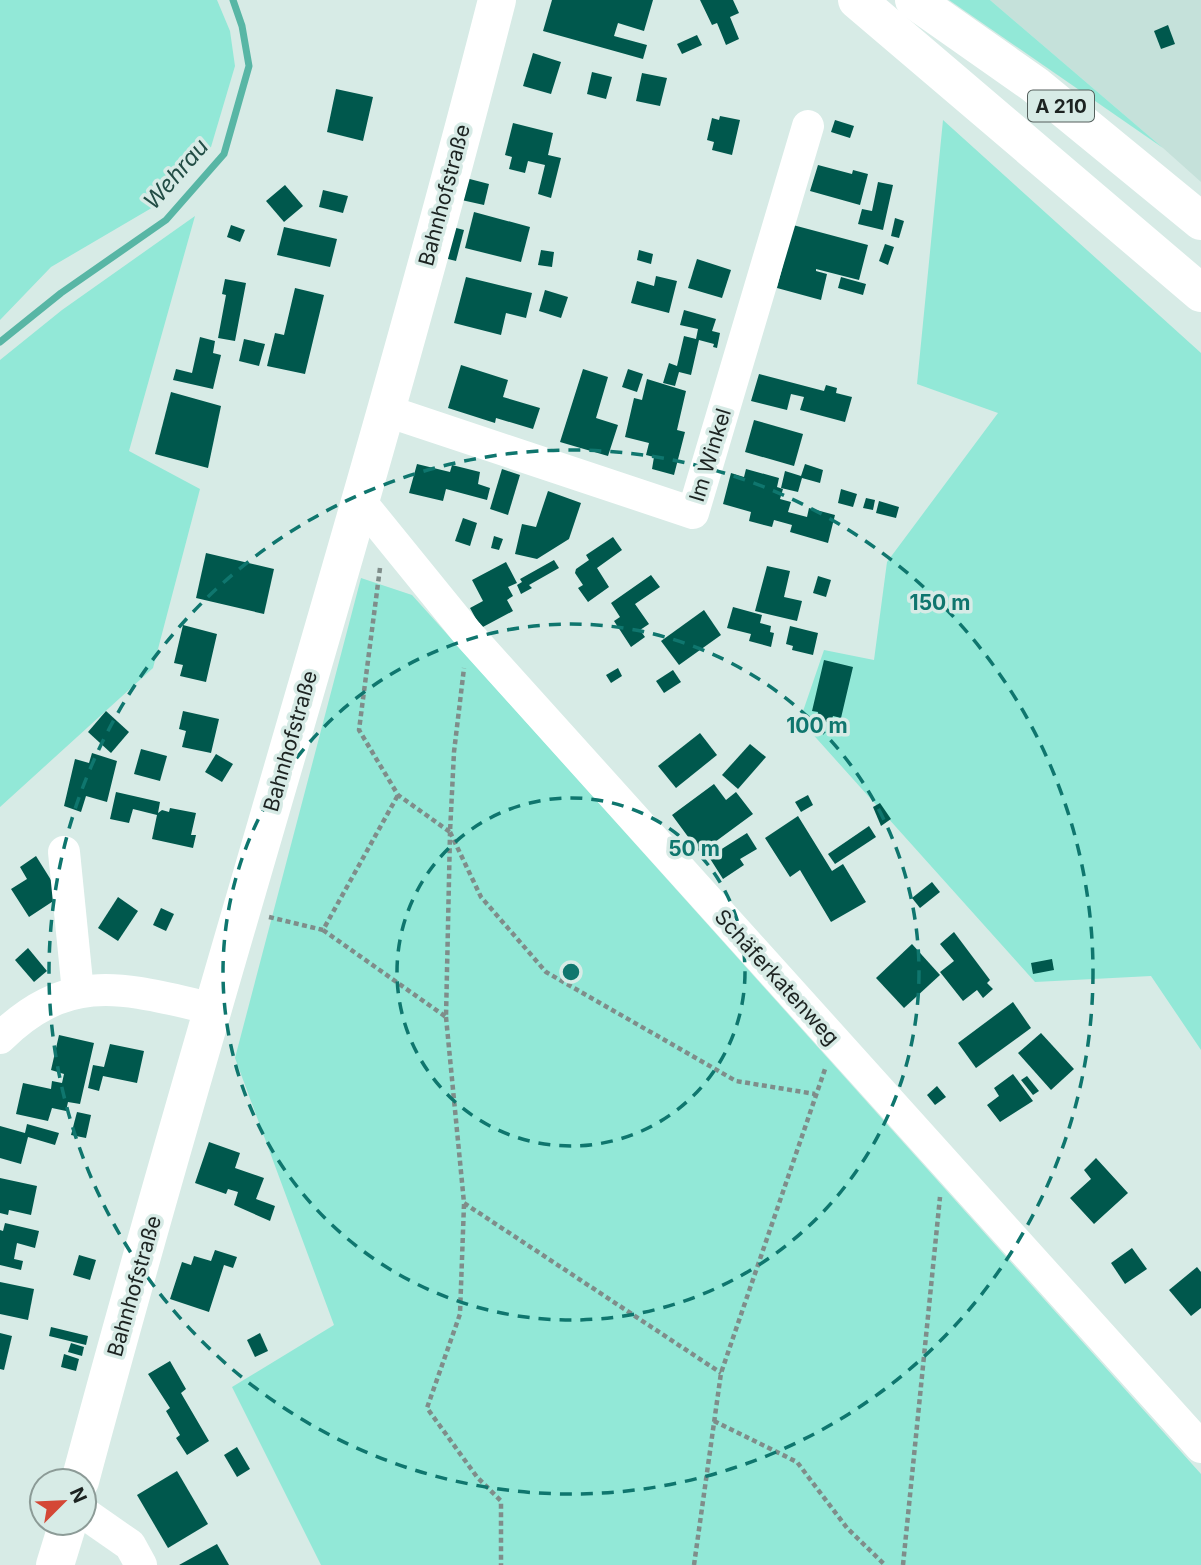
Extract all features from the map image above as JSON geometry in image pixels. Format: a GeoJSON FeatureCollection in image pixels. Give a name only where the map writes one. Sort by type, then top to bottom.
{"type":"FeatureCollection","features":[{"type":"Feature","properties":{"kind":"main road","name":"Bahnhofstraße"},"geometry":{"type":"LineString","coordinates":[[84,1467],[118,1338],[243,910],[267,816],[360,500],[496,0]]}},
{"type":"Feature","properties":{"kind":"main road","name":"A 210"},"geometry":{"type":"LineString","coordinates":[[857,0],[1201,293]]}},
{"type":"Feature","properties":{"kind":"main road","name":"A 210"},"geometry":{"type":"LineString","coordinates":[[914,0],[1035,85],[1201,221]]}},
{"type":"Feature","properties":{"kind":"main road"},"geometry":{"type":"LineString","coordinates":[[55,1565],[64,1537]]}},
{"type":"Feature","properties":{"kind":"street","name":"Im Winkel"},"geometry":{"type":"LineString","coordinates":[[384,410],[693,513],[808,126]]}},
{"type":"Feature","properties":{"kind":"street","name":"Schäferkatenweg"},"geometry":{"type":"LineString","coordinates":[[360,500],[468,634],[1201,1447]]}},
{"type":"Feature","properties":{"kind":"street"},"geometry":{"type":"LineString","coordinates":[[64,852],[78,992]]}},
{"type":"Feature","properties":{"kind":"street"},"geometry":{"type":"LineString","coordinates":[[0,1038],[32,1011],[55,999],[78,992],[111,988],[215,1009]]}},
{"type":"Feature","properties":{"kind":"street"},"geometry":{"type":"LineString","coordinates":[[98,1523],[130,1545],[141,1565]]}},
{"type":"Feature","properties":{"kind":"path"},"geometry":{"type":"LineString","coordinates":[[384,532],[359,730],[398,795],[450,832],[481,897],[547,972],[736,1081],[815,1094]]}},
{"type":"Feature","properties":{"kind":"path"},"geometry":{"type":"LineString","coordinates":[[468,634],[454,752],[446,1017],[464,1203],[460,1314],[427,1408],[477,1477],[501,1501],[501,1565]]}},
{"type":"Feature","properties":{"kind":"path"},"geometry":{"type":"LineString","coordinates":[[323,930],[398,795]]}},
{"type":"Feature","properties":{"kind":"path"},"geometry":{"type":"LineString","coordinates":[[243,910],[323,930],[446,1017]]}},
{"type":"Feature","properties":{"kind":"path"},"geometry":{"type":"LineString","coordinates":[[694,1565],[722,1373],[815,1094],[835,1042]]}},
{"type":"Feature","properties":{"kind":"path"},"geometry":{"type":"LineString","coordinates":[[903,1565],[944,1159]]}},
{"type":"Feature","properties":{"kind":"path"},"geometry":{"type":"LineString","coordinates":[[464,1203],[722,1373]]}},
{"type":"Feature","properties":{"kind":"path"},"geometry":{"type":"LineString","coordinates":[[715,1421],[797,1462],[847,1528],[885,1565]]}},
{"type":"Feature","properties":{"kind":"shaded area"},"geometry":{"type":"Polygon","coordinates":[[[990,0],[1201,0],[1201,182],[1163,148],[990,0]]]}},
{"type":"Feature","properties":{"kind":"green space"},"geometry":{"type":"Polygon","coordinates":[[[0,0],[217,0],[230,31],[235,66],[211,147],[155,206],[51,267],[0,320],[0,0]]]}},
{"type":"Feature","properties":{"kind":"green space"},"geometry":{"type":"Polygon","coordinates":[[[949,0],[990,0],[1163,148],[949,0]]]}},
{"type":"Feature","properties":{"kind":"green space"},"geometry":{"type":"Polygon","coordinates":[[[943,120],[1201,353],[1201,1050],[1151,976],[1035,982],[800,720],[824,650],[874,660],[887,562],[998,413],[917,384],[943,120]]]}},
{"type":"Feature","properties":{"kind":"green space"},"geometry":{"type":"Polygon","coordinates":[[[195,216],[129,451],[200,489],[153,668],[0,807],[0,360],[62,310],[195,216]]]}},
{"type":"Feature","properties":{"kind":"green space"},"geometry":{"type":"Polygon","coordinates":[[[361,578],[412,595],[1201,1474],[1201,1565],[321,1565],[232,1387],[334,1325],[235,1058],[361,578]]]}},
{"type":"Feature","properties":{"kind":"building"},"geometry":{"type":"Polygon","coordinates":[[[552,0],[653,0],[644,31],[618,23],[614,36],[647,45],[643,59],[543,31],[552,0]]]}},
{"type":"Feature","properties":{"kind":"building"},"geometry":{"type":"Polygon","coordinates":[[[700,0],[733,0],[739,13],[730,17],[739,39],[726,45],[717,23],[712,25],[700,0]]]}},
{"type":"Feature","properties":{"kind":"building"},"geometry":{"type":"Polygon","coordinates":[[[1168,25],[1175,44],[1161,49],[1154,31],[1168,25]]]}},
{"type":"Feature","properties":{"kind":"building"},"geometry":{"type":"Polygon","coordinates":[[[697,35],[702,45],[682,54],[677,44],[697,35]]]}},
{"type":"Feature","properties":{"kind":"building"},"geometry":{"type":"Polygon","coordinates":[[[533,53],[561,62],[551,94],[523,86],[533,53]]]}},
{"type":"Feature","properties":{"kind":"building"},"geometry":{"type":"Polygon","coordinates":[[[592,72],[612,77],[606,99],[587,94],[592,72]]]}},
{"type":"Feature","properties":{"kind":"building"},"geometry":{"type":"Polygon","coordinates":[[[642,73],[667,78],[660,106],[636,101],[642,73]]]}},
{"type":"Feature","properties":{"kind":"building"},"geometry":{"type":"Polygon","coordinates":[[[336,89],[373,97],[363,141],[327,132],[336,89]]]}},
{"type":"Feature","properties":{"kind":"building"},"geometry":{"type":"Polygon","coordinates":[[[720,116],[740,120],[732,155],[712,150],[714,142],[707,140],[712,118],[719,120],[720,116]]]}},
{"type":"Feature","properties":{"kind":"building"},"geometry":{"type":"Polygon","coordinates":[[[835,120],[854,126],[850,138],[831,132],[835,120]]]}},
{"type":"Feature","properties":{"kind":"building"},"geometry":{"type":"Polygon","coordinates":[[[513,123],[553,133],[548,155],[561,158],[551,198],[538,194],[545,165],[528,161],[525,173],[509,169],[512,157],[505,155],[513,123]]]}},
{"type":"Feature","properties":{"kind":"building"},"geometry":{"type":"Polygon","coordinates":[[[818,165],[852,174],[853,170],[868,174],[860,205],[810,191],[818,165]]]}},
{"type":"Feature","properties":{"kind":"building"},"geometry":{"type":"Polygon","coordinates":[[[462,177],[489,184],[484,205],[457,199],[462,177]]]}},
{"type":"Feature","properties":{"kind":"building"},"geometry":{"type":"Polygon","coordinates":[[[878,182],[893,185],[883,230],[858,224],[862,209],[872,211],[878,182]]]}},
{"type":"Feature","properties":{"kind":"building"},"geometry":{"type":"Polygon","coordinates":[[[285,185],[303,206],[284,222],[266,201],[285,185]]]}},
{"type":"Feature","properties":{"kind":"building"},"geometry":{"type":"Polygon","coordinates":[[[323,190],[348,196],[343,213],[319,207],[323,190]]]}},
{"type":"Feature","properties":{"kind":"building"},"geometry":{"type":"Polygon","coordinates":[[[474,212],[530,227],[521,262],[465,248],[474,212]]]}},
{"type":"Feature","properties":{"kind":"building"},"geometry":{"type":"Polygon","coordinates":[[[895,218],[904,221],[899,238],[891,236],[895,218]]]}},
{"type":"Feature","properties":{"kind":"building"},"geometry":{"type":"Polygon","coordinates":[[[231,225],[245,230],[240,242],[227,237],[231,225]]]}},
{"type":"Feature","properties":{"kind":"building"},"geometry":{"type":"Polygon","coordinates":[[[445,225],[464,230],[456,261],[436,256],[445,225]]]}},
{"type":"Feature","properties":{"kind":"building"},"geometry":{"type":"Polygon","coordinates":[[[793,225],[868,245],[859,280],[816,269],[827,274],[821,300],[777,288],[793,225]]]}},
{"type":"Feature","properties":{"kind":"building"},"geometry":{"type":"Polygon","coordinates":[[[284,227],[337,239],[330,267],[277,255],[284,227]]]}},
{"type":"Feature","properties":{"kind":"building"},"geometry":{"type":"Polygon","coordinates":[[[885,244],[894,247],[888,265],[879,261],[885,244]]]}},
{"type":"Feature","properties":{"kind":"building"},"geometry":{"type":"Polygon","coordinates":[[[541,250],[554,252],[552,267],[538,265],[541,250]]]}},
{"type":"Feature","properties":{"kind":"building"},"geometry":{"type":"Polygon","coordinates":[[[639,250],[653,254],[651,264],[637,260],[639,250]]]}},
{"type":"Feature","properties":{"kind":"building"},"geometry":{"type":"Polygon","coordinates":[[[697,259],[731,270],[722,298],[688,288],[697,259]]]}},
{"type":"Feature","properties":{"kind":"building"},"geometry":{"type":"Polygon","coordinates":[[[656,276],[677,281],[669,313],[631,303],[637,281],[654,286],[656,276]]]}},
{"type":"Feature","properties":{"kind":"building"},"geometry":{"type":"Polygon","coordinates":[[[466,277],[532,293],[526,318],[506,313],[501,335],[454,323],[466,277]]]}},
{"type":"Feature","properties":{"kind":"building"},"geometry":{"type":"Polygon","coordinates":[[[841,277],[866,284],[863,295],[838,288],[841,277]]]}},
{"type":"Feature","properties":{"kind":"building"},"geometry":{"type":"Polygon","coordinates":[[[225,279],[246,283],[235,341],[218,338],[226,295],[222,294],[225,279]]]}},
{"type":"Feature","properties":{"kind":"building"},"geometry":{"type":"Polygon","coordinates":[[[295,288],[324,295],[305,374],[267,366],[275,333],[284,335],[295,288]]]}},
{"type":"Feature","properties":{"kind":"building"},"geometry":{"type":"Polygon","coordinates":[[[545,290],[568,297],[561,318],[539,311],[545,290]]]}},
{"type":"Feature","properties":{"kind":"building"},"geometry":{"type":"Polygon","coordinates":[[[684,310],[716,319],[712,331],[720,333],[717,348],[713,347],[714,344],[699,340],[691,375],[679,372],[675,386],[663,383],[669,363],[677,366],[684,336],[696,339],[698,329],[680,325],[684,310]]]}},
{"type":"Feature","properties":{"kind":"building"},"geometry":{"type":"Polygon","coordinates":[[[200,337],[215,341],[213,353],[221,355],[213,389],[173,380],[176,369],[192,373],[200,337]]]}},
{"type":"Feature","properties":{"kind":"building"},"geometry":{"type":"Polygon","coordinates":[[[244,339],[265,344],[259,366],[239,361],[244,339]]]}},
{"type":"Feature","properties":{"kind":"building"},"geometry":{"type":"Polygon","coordinates":[[[461,365],[508,380],[503,397],[540,408],[533,429],[496,418],[495,423],[448,408],[461,365]]]}},
{"type":"Feature","properties":{"kind":"building"},"geometry":{"type":"Polygon","coordinates":[[[583,369],[608,377],[596,418],[618,425],[608,456],[560,442],[583,369]]]}},
{"type":"Feature","properties":{"kind":"building"},"geometry":{"type":"Polygon","coordinates":[[[628,369],[643,374],[637,392],[622,387],[628,369]]]}},
{"type":"Feature","properties":{"kind":"building"},"geometry":{"type":"Polygon","coordinates":[[[759,374],[824,391],[826,385],[837,388],[836,393],[852,397],[845,422],[800,410],[804,397],[791,394],[787,410],[751,401],[759,374]]]}},
{"type":"Feature","properties":{"kind":"building"},"geometry":{"type":"Polygon","coordinates":[[[647,379],[686,391],[677,430],[685,432],[674,475],[652,469],[654,457],[646,455],[649,443],[625,437],[634,398],[642,400],[647,379]]]}},
{"type":"Feature","properties":{"kind":"building"},"geometry":{"type":"Polygon","coordinates":[[[171,392],[221,406],[208,468],[155,454],[171,392]]]}},
{"type":"Feature","properties":{"kind":"building"},"geometry":{"type":"Polygon","coordinates":[[[754,420],[803,434],[794,466],[745,452],[754,420]]]}},
{"type":"Feature","properties":{"kind":"building"},"geometry":{"type":"Polygon","coordinates":[[[417,464],[450,472],[452,465],[480,472],[478,484],[490,488],[487,500],[446,489],[443,501],[409,493],[417,464]]]}},
{"type":"Feature","properties":{"kind":"building"},"geometry":{"type":"Polygon","coordinates":[[[805,464],[823,470],[820,483],[802,478],[798,492],[781,488],[785,471],[801,476],[805,464]]]}},
{"type":"Feature","properties":{"kind":"building"},"geometry":{"type":"Polygon","coordinates":[[[502,469],[520,475],[508,515],[490,509],[502,469]]]}},
{"type":"Feature","properties":{"kind":"building"},"geometry":{"type":"Polygon","coordinates":[[[746,469],[779,478],[777,487],[783,489],[780,499],[791,502],[788,512],[807,517],[809,508],[835,515],[828,543],[790,532],[792,525],[774,520],[772,527],[749,521],[751,512],[723,504],[731,473],[744,477],[746,469]]]}},
{"type":"Feature","properties":{"kind":"building"},"geometry":{"type":"Polygon","coordinates":[[[841,489],[857,494],[853,507],[838,503],[841,489]]]}},
{"type":"Feature","properties":{"kind":"building"},"geometry":{"type":"Polygon","coordinates":[[[548,491],[581,503],[569,539],[537,559],[515,554],[522,524],[536,527],[548,491]]]}},
{"type":"Feature","properties":{"kind":"building"},"geometry":{"type":"Polygon","coordinates":[[[866,498],[875,500],[873,510],[863,508],[866,498]]]}},
{"type":"Feature","properties":{"kind":"building"},"geometry":{"type":"Polygon","coordinates":[[[879,501],[899,507],[896,518],[876,513],[879,501]]]}},
{"type":"Feature","properties":{"kind":"building"},"geometry":{"type":"Polygon","coordinates":[[[463,518],[477,523],[470,546],[455,541],[463,518]]]}},
{"type":"Feature","properties":{"kind":"building"},"geometry":{"type":"Polygon","coordinates":[[[494,536],[503,539],[499,550],[491,548],[494,536]]]}},
{"type":"Feature","properties":{"kind":"building"},"geometry":{"type":"Polygon","coordinates":[[[613,537],[622,550],[597,568],[609,587],[588,602],[578,588],[583,585],[575,573],[576,569],[589,560],[586,555],[613,537]]]}},
{"type":"Feature","properties":{"kind":"building"},"geometry":{"type":"Polygon","coordinates":[[[206,553],[274,569],[264,614],[196,598],[206,553]]]}},
{"type":"Feature","properties":{"kind":"building"},"geometry":{"type":"Polygon","coordinates":[[[554,560],[559,568],[529,585],[532,588],[521,594],[517,585],[522,582],[520,579],[554,560]]]}},
{"type":"Feature","properties":{"kind":"building"},"geometry":{"type":"Polygon","coordinates":[[[506,562],[517,583],[508,587],[513,596],[507,600],[513,611],[481,628],[470,608],[483,601],[472,580],[506,562]]]}},
{"type":"Feature","properties":{"kind":"building"},"geometry":{"type":"Polygon","coordinates":[[[767,566],[790,571],[784,597],[802,601],[797,621],[755,611],[767,566]]]}},
{"type":"Feature","properties":{"kind":"building"},"geometry":{"type":"Polygon","coordinates":[[[651,575],[660,587],[635,604],[649,624],[640,630],[645,637],[631,647],[614,621],[620,617],[611,603],[651,575]]]}},
{"type":"Feature","properties":{"kind":"building"},"geometry":{"type":"Polygon","coordinates":[[[818,576],[831,580],[826,597],[813,593],[818,576]]]}},
{"type":"Feature","properties":{"kind":"building"},"geometry":{"type":"Polygon","coordinates":[[[733,607],[762,615],[760,623],[771,626],[770,632],[774,633],[771,647],[749,641],[751,634],[727,628],[733,607]]]}},
{"type":"Feature","properties":{"kind":"building"},"geometry":{"type":"Polygon","coordinates":[[[704,610],[721,635],[679,665],[661,641],[704,610]]]}},
{"type":"Feature","properties":{"kind":"building"},"geometry":{"type":"Polygon","coordinates":[[[183,625],[217,634],[206,682],[180,676],[183,665],[174,663],[183,625]]]}},
{"type":"Feature","properties":{"kind":"building"},"geometry":{"type":"Polygon","coordinates":[[[790,626],[818,633],[813,655],[792,650],[793,646],[786,644],[790,626]]]}},
{"type":"Feature","properties":{"kind":"building"},"geometry":{"type":"Polygon","coordinates":[[[824,660],[853,667],[841,718],[833,716],[831,723],[817,720],[818,712],[812,711],[824,660]]]}},
{"type":"Feature","properties":{"kind":"building"},"geometry":{"type":"Polygon","coordinates":[[[618,668],[622,676],[611,683],[606,675],[618,668]]]}},
{"type":"Feature","properties":{"kind":"building"},"geometry":{"type":"Polygon","coordinates":[[[673,670],[681,682],[664,693],[656,681],[673,670]]]}},
{"type":"Feature","properties":{"kind":"building"},"geometry":{"type":"Polygon","coordinates":[[[106,711],[129,732],[111,753],[88,732],[106,711]]]}},
{"type":"Feature","properties":{"kind":"building"},"geometry":{"type":"Polygon","coordinates":[[[183,711],[219,719],[211,753],[182,747],[186,731],[179,729],[183,711]]]}},
{"type":"Feature","properties":{"kind":"building"},"geometry":{"type":"Polygon","coordinates":[[[700,733],[717,755],[676,788],[658,766],[700,733]]]}},
{"type":"Feature","properties":{"kind":"building"},"geometry":{"type":"Polygon","coordinates":[[[750,744],[766,757],[738,789],[722,775],[750,744]]]}},
{"type":"Feature","properties":{"kind":"building"},"geometry":{"type":"Polygon","coordinates":[[[141,749],[167,756],[160,781],[134,774],[141,749]]]}},
{"type":"Feature","properties":{"kind":"building"},"geometry":{"type":"Polygon","coordinates":[[[92,753],[117,761],[107,802],[86,796],[81,812],[64,806],[75,759],[89,763],[92,753]]]}},
{"type":"Feature","properties":{"kind":"building"},"geometry":{"type":"Polygon","coordinates":[[[216,754],[233,764],[222,782],[205,772],[216,754]]]}},
{"type":"Feature","properties":{"kind":"building"},"geometry":{"type":"Polygon","coordinates":[[[714,784],[726,800],[736,792],[753,814],[700,853],[672,815],[714,784]]]}},
{"type":"Feature","properties":{"kind":"building"},"geometry":{"type":"Polygon","coordinates":[[[116,792],[160,802],[158,813],[162,810],[169,812],[170,808],[196,813],[191,835],[196,835],[193,848],[152,839],[157,815],[133,809],[129,823],[110,819],[116,792]]]}},
{"type":"Feature","properties":{"kind":"building"},"geometry":{"type":"Polygon","coordinates":[[[808,795],[813,805],[801,812],[795,802],[808,795]]]}},
{"type":"Feature","properties":{"kind":"building"},"geometry":{"type":"Polygon","coordinates":[[[880,803],[891,819],[881,826],[873,807],[880,803]]]}},
{"type":"Feature","properties":{"kind":"building"},"geometry":{"type":"Polygon","coordinates":[[[798,816],[832,871],[843,864],[866,902],[831,922],[800,870],[790,877],[765,838],[798,816]]]}},
{"type":"Feature","properties":{"kind":"building"},"geometry":{"type":"Polygon","coordinates":[[[869,826],[876,837],[835,864],[828,854],[869,826]]]}},
{"type":"Feature","properties":{"kind":"building"},"geometry":{"type":"Polygon","coordinates":[[[747,833],[757,849],[740,859],[744,865],[723,879],[709,857],[747,833]]]}},
{"type":"Feature","properties":{"kind":"building"},"geometry":{"type":"Polygon","coordinates":[[[36,856],[61,896],[29,917],[11,889],[27,879],[20,867],[36,856]]]}},
{"type":"Feature","properties":{"kind":"building"},"geometry":{"type":"Polygon","coordinates":[[[932,882],[940,892],[920,908],[912,898],[932,882]]]}},
{"type":"Feature","properties":{"kind":"building"},"geometry":{"type":"Polygon","coordinates":[[[118,897],[138,911],[118,941],[98,928],[118,897]]]}},
{"type":"Feature","properties":{"kind":"building"},"geometry":{"type":"Polygon","coordinates":[[[161,908],[174,914],[166,931],[153,925],[161,908]]]}},
{"type":"Feature","properties":{"kind":"building"},"geometry":{"type":"Polygon","coordinates":[[[954,932],[990,980],[987,983],[993,989],[983,998],[977,990],[963,1001],[940,972],[954,961],[940,944],[954,932]]]}},
{"type":"Feature","properties":{"kind":"building"},"geometry":{"type":"Polygon","coordinates":[[[912,944],[940,975],[904,1008],[876,978],[912,944]]]}},
{"type":"Feature","properties":{"kind":"building"},"geometry":{"type":"Polygon","coordinates":[[[28,948],[47,971],[34,982],[15,960],[28,948]]]}},
{"type":"Feature","properties":{"kind":"building"},"geometry":{"type":"Polygon","coordinates":[[[1052,959],[1054,970],[1033,974],[1031,963],[1052,959]]]}},
{"type":"Feature","properties":{"kind":"building"},"geometry":{"type":"Polygon","coordinates":[[[1013,1002],[1031,1028],[976,1068],[958,1043],[1013,1002]]]}},
{"type":"Feature","properties":{"kind":"building"},"geometry":{"type":"Polygon","coordinates":[[[1041,1033],[1074,1069],[1051,1090],[1018,1053],[1041,1033]]]}},
{"type":"Feature","properties":{"kind":"building"},"geometry":{"type":"Polygon","coordinates":[[[59,1035],[94,1043],[80,1104],[68,1102],[66,1111],[52,1108],[48,1121],[16,1114],[23,1083],[51,1089],[52,1081],[62,1083],[64,1074],[51,1070],[59,1035]]]}},
{"type":"Feature","properties":{"kind":"building"},"geometry":{"type":"Polygon","coordinates":[[[110,1044],[144,1051],[137,1083],[103,1076],[99,1091],[88,1088],[93,1065],[104,1067],[110,1044]]]}},
{"type":"Feature","properties":{"kind":"building"},"geometry":{"type":"Polygon","coordinates":[[[1013,1074],[1033,1101],[1000,1122],[987,1105],[999,1096],[994,1088],[1013,1074]]]}},
{"type":"Feature","properties":{"kind":"building"},"geometry":{"type":"Polygon","coordinates":[[[1027,1076],[1039,1091],[1033,1095],[1021,1080],[1027,1076]]]}},
{"type":"Feature","properties":{"kind":"building"},"geometry":{"type":"Polygon","coordinates":[[[937,1086],[946,1097],[935,1105],[927,1095],[937,1086]]]}},
{"type":"Feature","properties":{"kind":"building"},"geometry":{"type":"Polygon","coordinates":[[[77,1112],[91,1115],[86,1138],[71,1135],[77,1112]]]}},
{"type":"Feature","properties":{"kind":"building"},"geometry":{"type":"Polygon","coordinates":[[[27,1124],[59,1133],[55,1145],[28,1137],[21,1164],[0,1158],[0,1126],[25,1133],[27,1124]]]}},
{"type":"Feature","properties":{"kind":"building"},"geometry":{"type":"Polygon","coordinates":[[[209,1142],[240,1153],[235,1168],[264,1178],[256,1199],[275,1206],[270,1221],[234,1205],[238,1192],[228,1189],[226,1194],[195,1183],[209,1142]]]}},
{"type":"Feature","properties":{"kind":"building"},"geometry":{"type":"Polygon","coordinates":[[[1096,1158],[1128,1193],[1094,1224],[1070,1198],[1091,1179],[1084,1170],[1096,1158]]]}},
{"type":"Feature","properties":{"kind":"building"},"geometry":{"type":"Polygon","coordinates":[[[0,1178],[37,1186],[31,1215],[9,1210],[8,1215],[0,1213],[0,1178]]]}},
{"type":"Feature","properties":{"kind":"building"},"geometry":{"type":"Polygon","coordinates":[[[5,1223],[39,1231],[35,1248],[17,1243],[14,1259],[23,1261],[21,1270],[0,1265],[0,1230],[3,1231],[5,1223]]]}},
{"type":"Feature","properties":{"kind":"building"},"geometry":{"type":"Polygon","coordinates":[[[1132,1248],[1147,1269],[1125,1284],[1111,1263],[1132,1248]]]}},
{"type":"Feature","properties":{"kind":"building"},"geometry":{"type":"Polygon","coordinates":[[[215,1250],[237,1257],[233,1268],[224,1265],[209,1312],[170,1299],[182,1262],[191,1265],[194,1256],[211,1261],[215,1250]]]}},
{"type":"Feature","properties":{"kind":"building"},"geometry":{"type":"Polygon","coordinates":[[[79,1255],[96,1260],[90,1280],[73,1275],[79,1255]]]}},
{"type":"Feature","properties":{"kind":"building"},"geometry":{"type":"Polygon","coordinates":[[[1197,1267],[1201,1272],[1201,1308],[1191,1316],[1169,1290],[1197,1267]]]}},
{"type":"Feature","properties":{"kind":"building"},"geometry":{"type":"Polygon","coordinates":[[[0,1282],[34,1289],[28,1320],[0,1314],[0,1282]]]}},
{"type":"Feature","properties":{"kind":"building"},"geometry":{"type":"Polygon","coordinates":[[[51,1327],[88,1336],[86,1345],[49,1336],[51,1327]]]}},
{"type":"Feature","properties":{"kind":"building"},"geometry":{"type":"Polygon","coordinates":[[[0,1333],[12,1336],[4,1370],[0,1369],[0,1333]]]}},
{"type":"Feature","properties":{"kind":"building"},"geometry":{"type":"Polygon","coordinates":[[[260,1333],[268,1351],[255,1357],[247,1340],[260,1333]]]}},
{"type":"Feature","properties":{"kind":"building"},"geometry":{"type":"Polygon","coordinates":[[[71,1343],[84,1347],[82,1356],[68,1352],[71,1343]]]}},
{"type":"Feature","properties":{"kind":"building"},"geometry":{"type":"Polygon","coordinates":[[[64,1354],[79,1359],[76,1371],[61,1367],[64,1354]]]}},
{"type":"Feature","properties":{"kind":"building"},"geometry":{"type":"Polygon","coordinates":[[[170,1361],[186,1389],[181,1393],[209,1441],[187,1455],[176,1438],[180,1435],[166,1411],[170,1408],[148,1374],[170,1361]]]}},
{"type":"Feature","properties":{"kind":"building"},"geometry":{"type":"Polygon","coordinates":[[[237,1447],[250,1469],[237,1477],[224,1455],[237,1447]]]}},
{"type":"Feature","properties":{"kind":"building"},"geometry":{"type":"Polygon","coordinates":[[[177,1471],[208,1524],[168,1548],[137,1495],[177,1471]]]}},
{"type":"Feature","properties":{"kind":"building"},"geometry":{"type":"Polygon","coordinates":[[[217,1544],[229,1565],[179,1565],[217,1544]]]}},
{"type":"Feature","properties":{"kind":"waterway","name":"Wehrau"},"geometry":{"type":"LineString","coordinates":[[0,342],[61,293],[166,220],[224,154],[249,66],[242,26],[233,0]]}}]}
